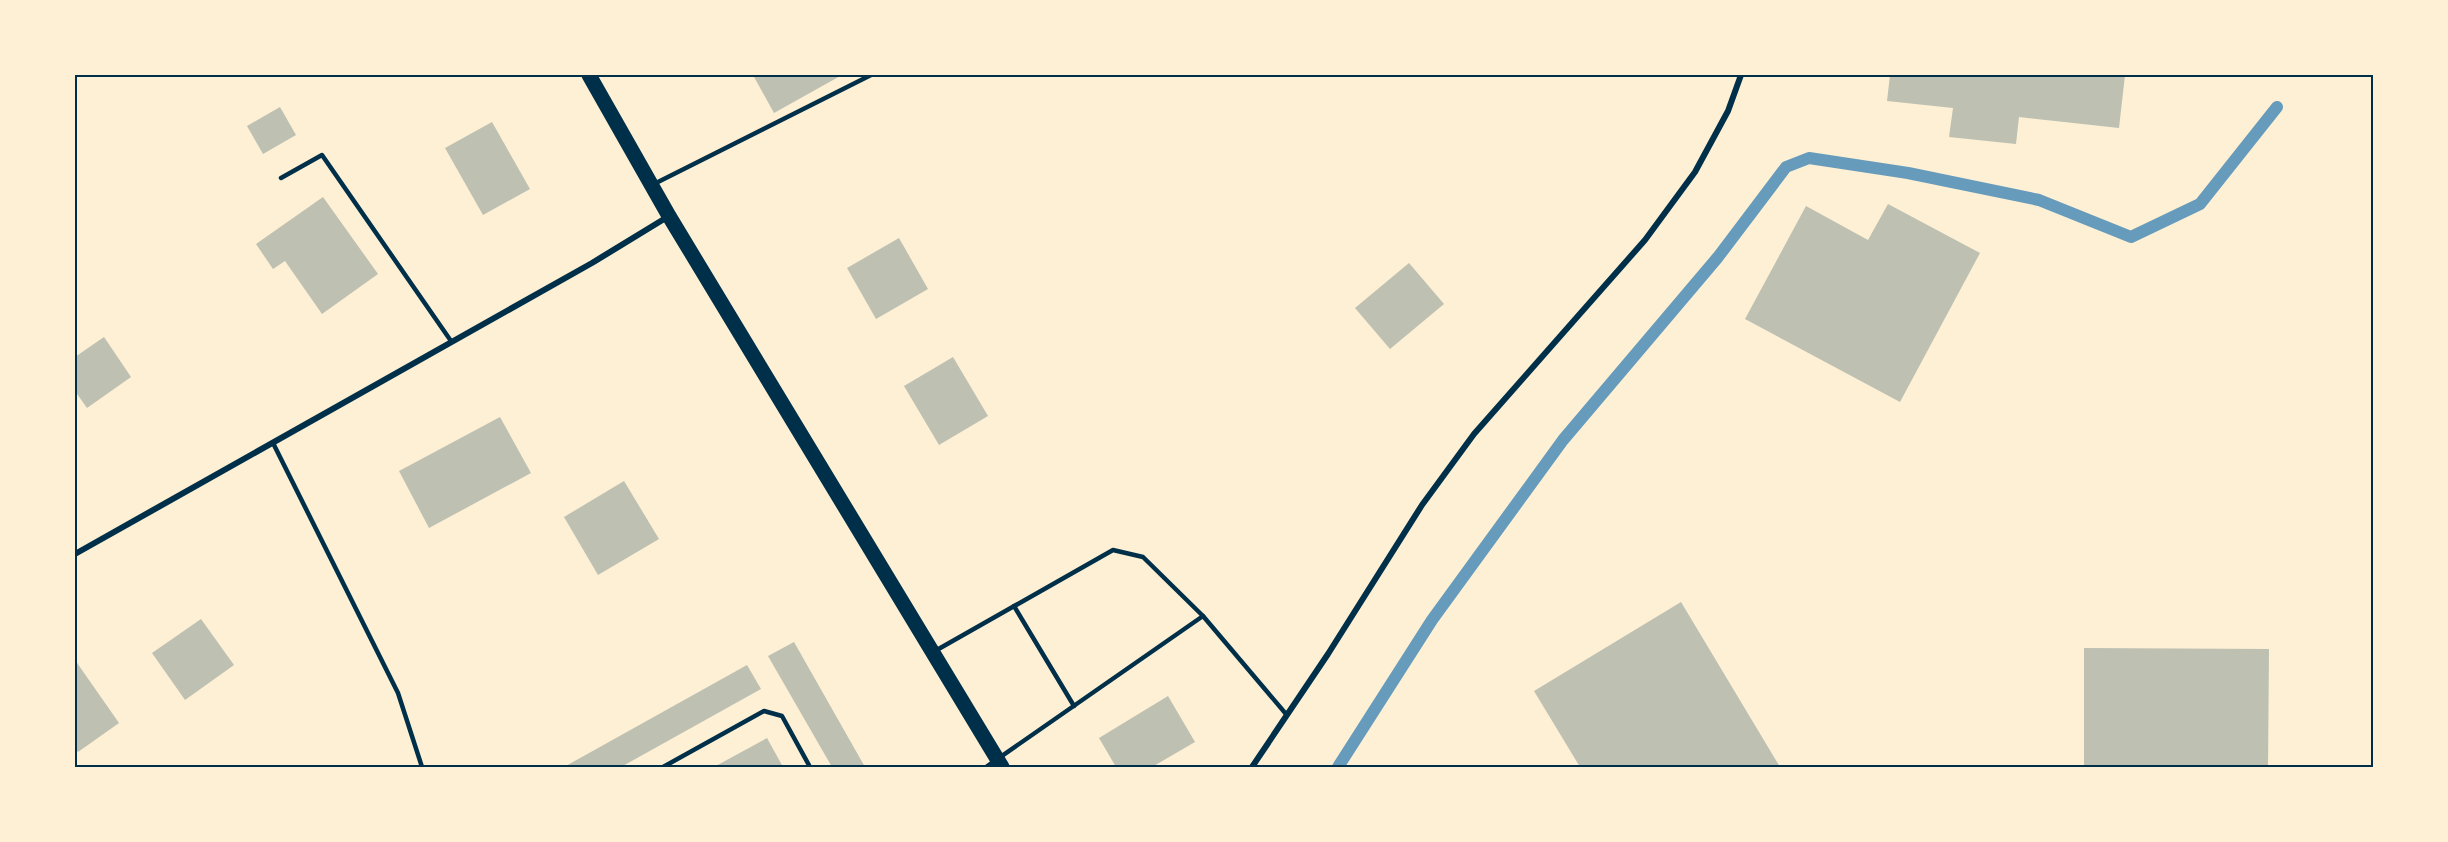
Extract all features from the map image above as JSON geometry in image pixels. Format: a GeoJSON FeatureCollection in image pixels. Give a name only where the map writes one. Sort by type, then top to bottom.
{"type":"FeatureCollection","features":[{"type":"Feature","properties":{"kind":"main road"},"geometry":{"type":"LineString","coordinates":[[589,75],[669,216],[933,652],[995,765]]}},
{"type":"Feature","properties":{"kind":"street"},"geometry":{"type":"LineString","coordinates":[[1252,767],[1328,654],[1422,505],[1474,434],[1645,240],[1695,172],[1728,111],[1741,75]]}},
{"type":"Feature","properties":{"kind":"street"},"geometry":{"type":"LineString","coordinates":[[75,554],[451,341],[592,264],[669,216]]}},
{"type":"Feature","properties":{"kind":"lane"},"geometry":{"type":"LineString","coordinates":[[652,185],[871,75]]}},
{"type":"Feature","properties":{"kind":"lane"},"geometry":{"type":"LineString","coordinates":[[281,178],[322,155],[451,341]]}},
{"type":"Feature","properties":{"kind":"lane"},"geometry":{"type":"LineString","coordinates":[[273,443],[398,693],[422,767]]}},
{"type":"Feature","properties":{"kind":"lane"},"geometry":{"type":"LineString","coordinates":[[933,652],[1113,550],[1143,557],[1203,616],[1286,714]]}},
{"type":"Feature","properties":{"kind":"lane"},"geometry":{"type":"LineString","coordinates":[[1014,606],[1074,706]]}},
{"type":"Feature","properties":{"kind":"lane"},"geometry":{"type":"LineString","coordinates":[[995,765],[1074,706],[1203,616]]}},
{"type":"Feature","properties":{"kind":"lane"},"geometry":{"type":"LineString","coordinates":[[663,767],[764,711],[782,716],[810,767]]}},
{"type":"Feature","properties":{"kind":"building"},"geometry":{"type":"Polygon","coordinates":[[[753,75],[842,75],[774,113],[753,75]]]}},
{"type":"Feature","properties":{"kind":"building"},"geometry":{"type":"Polygon","coordinates":[[[1890,75],[2125,75],[2119,128],[2019,117],[2016,144],[1949,137],[1953,108],[1887,101],[1890,75]]]}},
{"type":"Feature","properties":{"kind":"building"},"geometry":{"type":"Polygon","coordinates":[[[280,107],[296,135],[263,154],[247,126],[280,107]]]}},
{"type":"Feature","properties":{"kind":"building"},"geometry":{"type":"Polygon","coordinates":[[[492,122],[530,189],[483,215],[445,148],[492,122]]]}},
{"type":"Feature","properties":{"kind":"building"},"geometry":{"type":"Polygon","coordinates":[[[323,197],[378,274],[322,314],[285,261],[273,269],[256,244],[323,197]]]}},
{"type":"Feature","properties":{"kind":"building"},"geometry":{"type":"Polygon","coordinates":[[[1888,204],[1980,253],[1900,402],[1745,319],[1806,206],[1868,240],[1888,204]]]}},
{"type":"Feature","properties":{"kind":"building"},"geometry":{"type":"Polygon","coordinates":[[[899,238],[928,289],[876,319],[847,268],[899,238]]]}},
{"type":"Feature","properties":{"kind":"building"},"geometry":{"type":"Polygon","coordinates":[[[1409,263],[1444,304],[1390,349],[1355,308],[1409,263]]]}},
{"type":"Feature","properties":{"kind":"building"},"geometry":{"type":"Polygon","coordinates":[[[104,337],[131,377],[87,408],[75,391],[75,357],[104,337]]]}},
{"type":"Feature","properties":{"kind":"building"},"geometry":{"type":"Polygon","coordinates":[[[953,357],[988,416],[939,445],[904,386],[953,357]]]}},
{"type":"Feature","properties":{"kind":"building"},"geometry":{"type":"Polygon","coordinates":[[[500,417],[531,473],[429,528],[399,471],[500,417]]]}},
{"type":"Feature","properties":{"kind":"building"},"geometry":{"type":"Polygon","coordinates":[[[624,481],[659,539],[598,575],[564,517],[624,481]]]}},
{"type":"Feature","properties":{"kind":"building"},"geometry":{"type":"Polygon","coordinates":[[[1681,602],[1780,767],[1580,767],[1534,691],[1681,602]]]}},
{"type":"Feature","properties":{"kind":"building"},"geometry":{"type":"Polygon","coordinates":[[[201,619],[234,665],[185,700],[152,653],[201,619]]]}},
{"type":"Feature","properties":{"kind":"building"},"geometry":{"type":"Polygon","coordinates":[[[794,642],[865,767],[832,767],[768,656],[794,642]]]}},
{"type":"Feature","properties":{"kind":"building"},"geometry":{"type":"Polygon","coordinates":[[[2084,648],[2269,649],[2268,767],[2084,767],[2084,648]]]}},
{"type":"Feature","properties":{"kind":"building"},"geometry":{"type":"Polygon","coordinates":[[[75,660],[119,723],[78,752],[75,748],[75,660]]]}},
{"type":"Feature","properties":{"kind":"building"},"geometry":{"type":"Polygon","coordinates":[[[747,665],[761,689],[621,767],[564,767],[747,665]]]}},
{"type":"Feature","properties":{"kind":"building"},"geometry":{"type":"Polygon","coordinates":[[[1168,696],[1195,742],[1152,767],[1116,767],[1099,738],[1168,696]]]}},
{"type":"Feature","properties":{"kind":"building"},"geometry":{"type":"Polygon","coordinates":[[[767,738],[783,767],[714,767],[767,738]]]}},
{"type":"Feature","properties":{"kind":"waterway"},"geometry":{"type":"LineString","coordinates":[[1338,767],[1432,620],[1563,440],[1718,257],[1786,167],[1809,158],[1908,173],[2039,200],[2131,237],[2200,204],[2277,107]]}}]}
